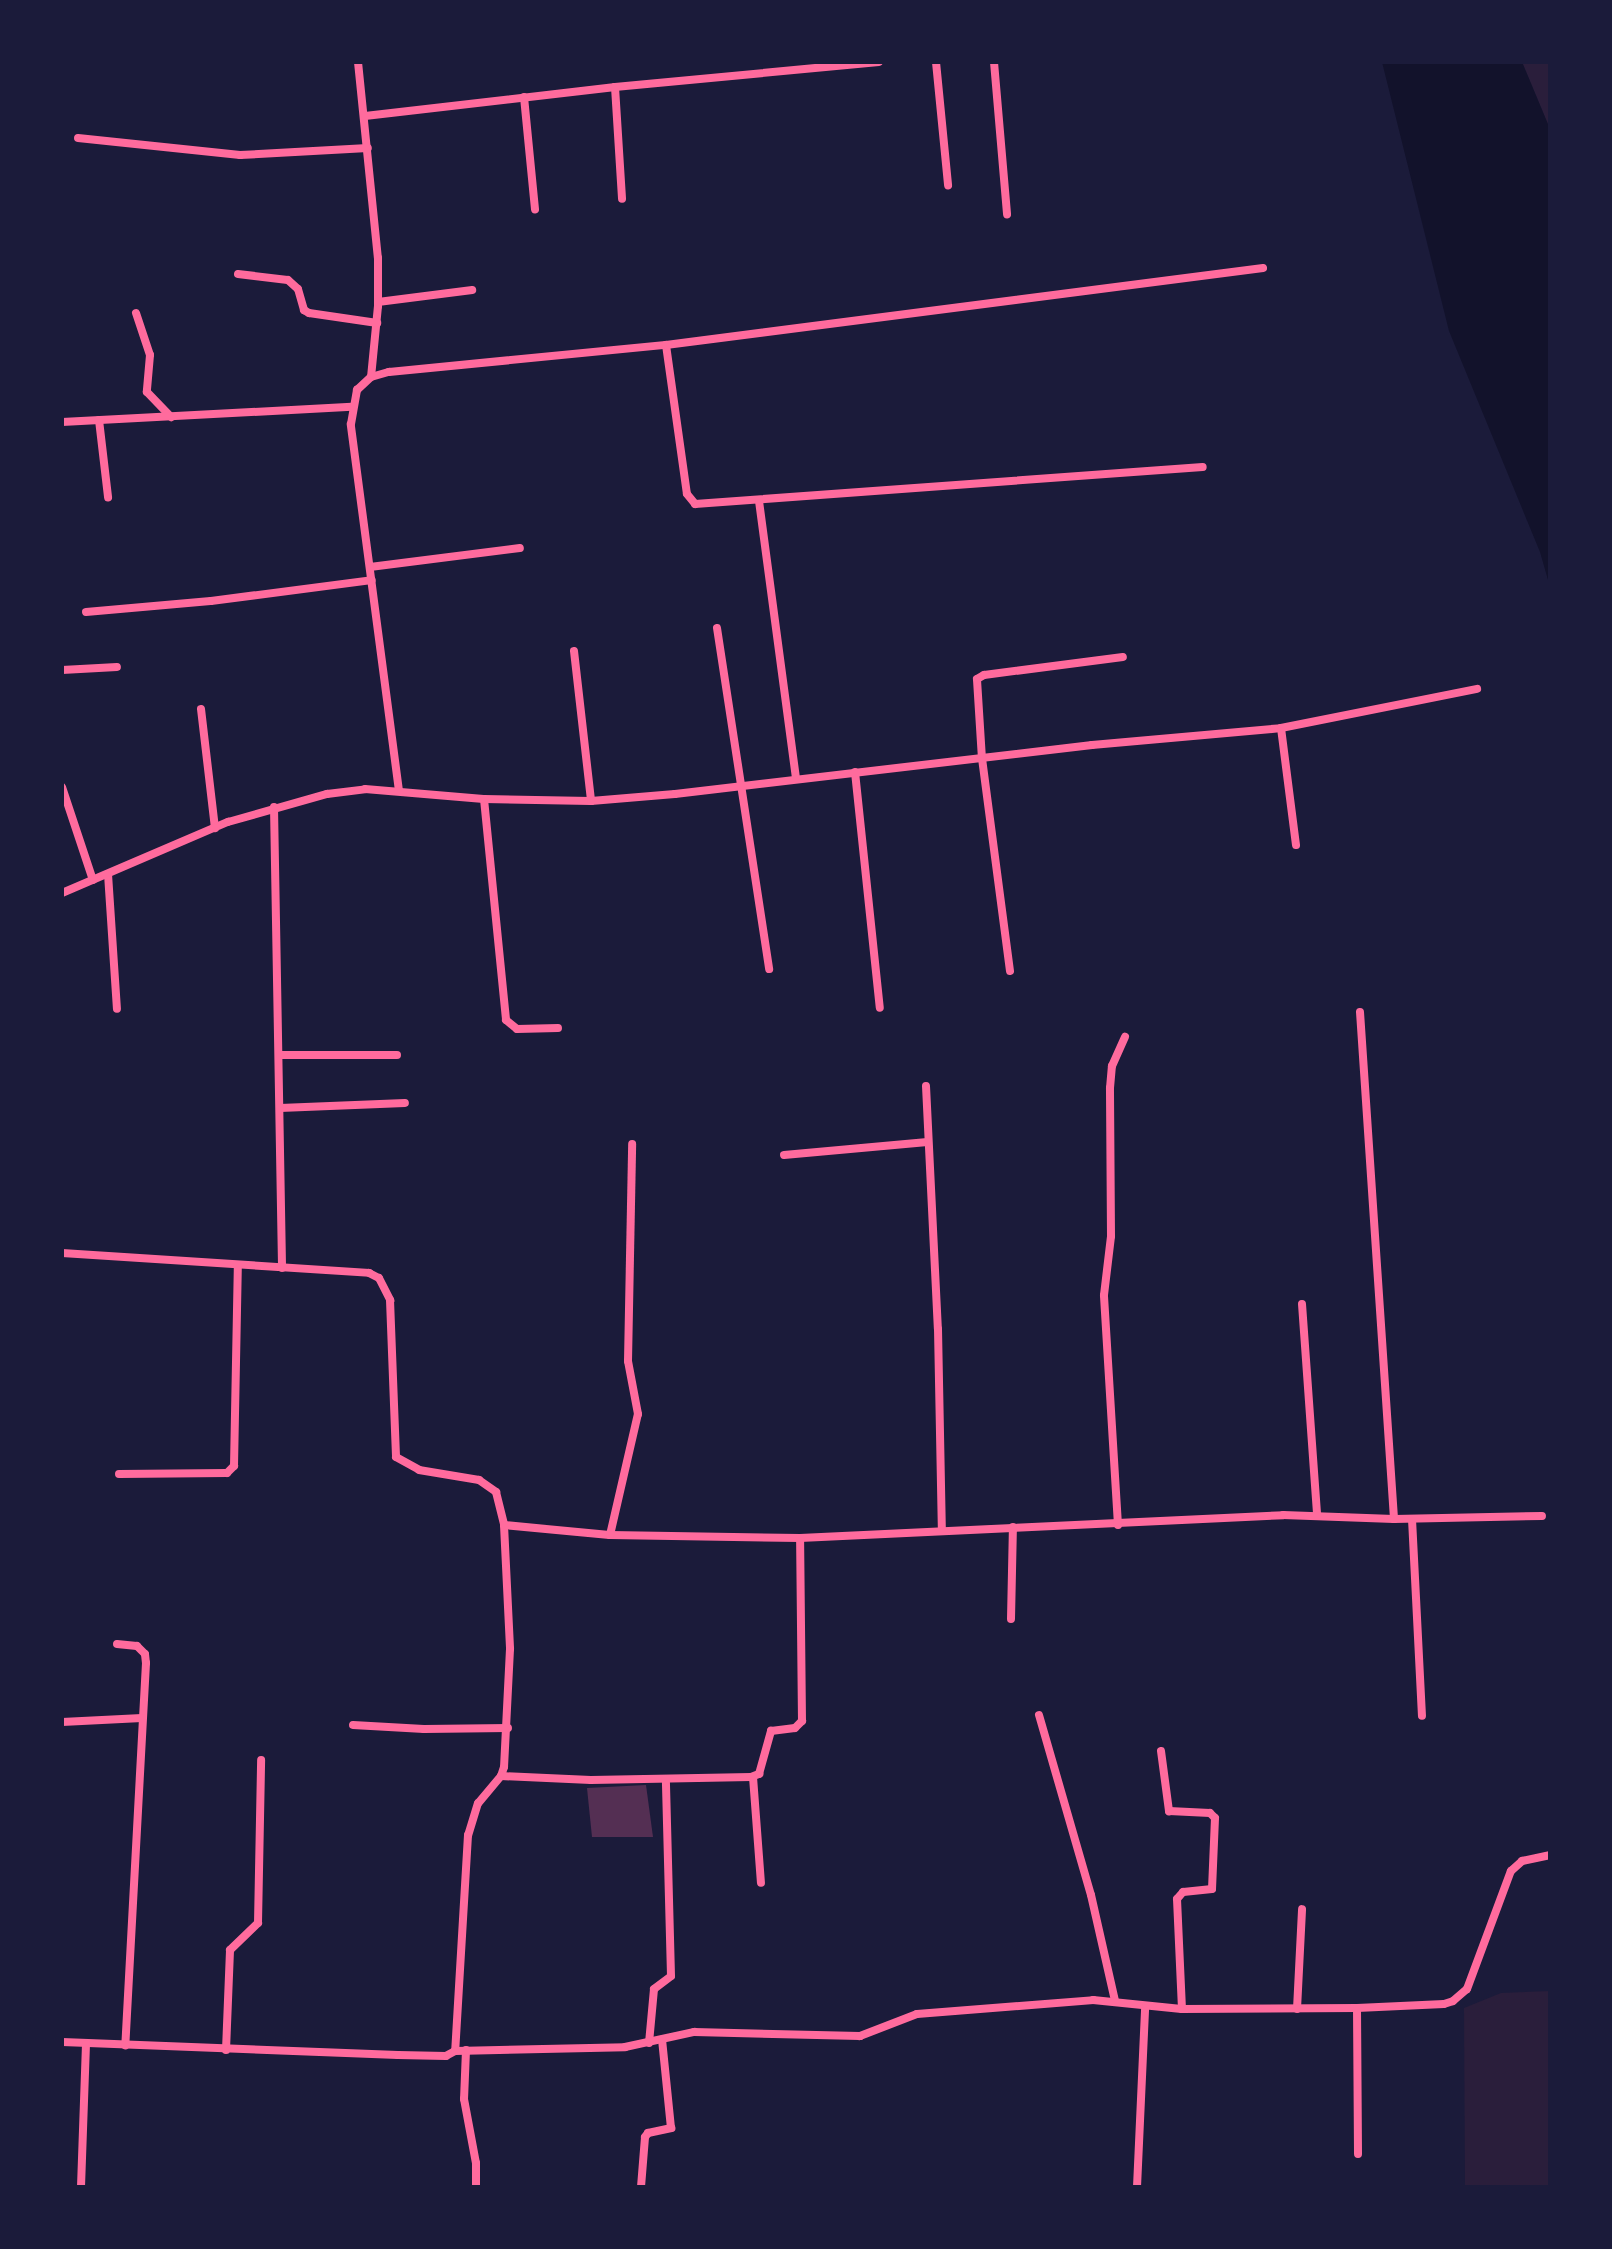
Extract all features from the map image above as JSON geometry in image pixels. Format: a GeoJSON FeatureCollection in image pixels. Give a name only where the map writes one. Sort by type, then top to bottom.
{"type":"FeatureCollection","features":[{"type":"Feature","properties":{"kind":"street"},"geometry":{"type":"LineString","coordinates":[[358,62],[378,258],[377,323],[371,377]]}},
{"type":"Feature","properties":{"kind":"street"},"geometry":{"type":"LineString","coordinates":[[365,116],[615,87],[879,62]]}},
{"type":"Feature","properties":{"kind":"street"},"geometry":{"type":"LineString","coordinates":[[936,62],[948,185]]}},
{"type":"Feature","properties":{"kind":"street"},"geometry":{"type":"LineString","coordinates":[[994,62],[1007,214]]}},
{"type":"Feature","properties":{"kind":"street"},"geometry":{"type":"LineString","coordinates":[[615,87],[622,199]]}},
{"type":"Feature","properties":{"kind":"street"},"geometry":{"type":"LineString","coordinates":[[524,97],[535,209]]}},
{"type":"Feature","properties":{"kind":"street"},"geometry":{"type":"LineString","coordinates":[[78,138],[240,155],[368,148]]}},
{"type":"Feature","properties":{"kind":"street"},"geometry":{"type":"LineString","coordinates":[[399,791],[352,407],[357,390],[371,377],[389,372],[666,345],[1263,268]]}},
{"type":"Feature","properties":{"kind":"street"},"geometry":{"type":"LineString","coordinates":[[238,274],[288,280],[298,289],[304,310],[309,313],[377,323]]}},
{"type":"Feature","properties":{"kind":"street"},"geometry":{"type":"LineString","coordinates":[[378,302],[472,290]]}},
{"type":"Feature","properties":{"kind":"street"},"geometry":{"type":"LineString","coordinates":[[136,313],[150,355],[147,392],[171,417]]}},
{"type":"Feature","properties":{"kind":"street"},"geometry":{"type":"LineString","coordinates":[[666,345],[690,501],[700,504],[1203,467]]}},
{"type":"Feature","properties":{"kind":"street"},"geometry":{"type":"LineString","coordinates":[[62,422],[352,407]]}},
{"type":"Feature","properties":{"kind":"street"},"geometry":{"type":"LineString","coordinates":[[99,420],[108,497]]}},
{"type":"Feature","properties":{"kind":"street"},"geometry":{"type":"LineString","coordinates":[[759,501],[796,779]]}},
{"type":"Feature","properties":{"kind":"street"},"geometry":{"type":"LineString","coordinates":[[370,567],[520,548]]}},
{"type":"Feature","properties":{"kind":"street"},"geometry":{"type":"LineString","coordinates":[[86,612],[211,601],[372,580]]}},
{"type":"Feature","properties":{"kind":"street"},"geometry":{"type":"LineString","coordinates":[[717,628],[769,969]]}},
{"type":"Feature","properties":{"kind":"street"},"geometry":{"type":"LineString","coordinates":[[574,651],[591,801]]}},
{"type":"Feature","properties":{"kind":"street"},"geometry":{"type":"LineString","coordinates":[[1010,971],[982,759],[977,679],[984,675],[1123,657]]}},
{"type":"Feature","properties":{"kind":"street"},"geometry":{"type":"LineString","coordinates":[[62,670],[117,667]]}},
{"type":"Feature","properties":{"kind":"street"},"geometry":{"type":"LineString","coordinates":[[62,893],[215,828],[274,807],[327,794],[365,789],[484,799],[591,801],[1092,745],[1281,728],[1477,689]]}},
{"type":"Feature","properties":{"kind":"street"},"geometry":{"type":"LineString","coordinates":[[201,709],[215,828]]}},
{"type":"Feature","properties":{"kind":"street"},"geometry":{"type":"LineString","coordinates":[[1281,728],[1296,845]]}},
{"type":"Feature","properties":{"kind":"street"},"geometry":{"type":"LineString","coordinates":[[855,772],[880,1008]]}},
{"type":"Feature","properties":{"kind":"street"},"geometry":{"type":"LineString","coordinates":[[62,787],[93,880]]}},
{"type":"Feature","properties":{"kind":"street"},"geometry":{"type":"LineString","coordinates":[[484,799],[506,1020],[517,1029],[558,1028]]}},
{"type":"Feature","properties":{"kind":"street"},"geometry":{"type":"LineString","coordinates":[[274,807],[282,1268]]}},
{"type":"Feature","properties":{"kind":"street"},"geometry":{"type":"LineString","coordinates":[[108,874],[117,1009]]}},
{"type":"Feature","properties":{"kind":"street"},"geometry":{"type":"LineString","coordinates":[[1360,1012],[1394,1519]]}},
{"type":"Feature","properties":{"kind":"street"},"geometry":{"type":"LineString","coordinates":[[1118,1525],[1104,1295],[1111,1236],[1110,1088],[1112,1066],[1125,1037]]}},
{"type":"Feature","properties":{"kind":"street"},"geometry":{"type":"LineString","coordinates":[[280,1055],[397,1055]]}},
{"type":"Feature","properties":{"kind":"street"},"geometry":{"type":"LineString","coordinates":[[926,1086],[938,1329],[942,1530]]}},
{"type":"Feature","properties":{"kind":"street"},"geometry":{"type":"LineString","coordinates":[[280,1108],[405,1103]]}},
{"type":"Feature","properties":{"kind":"street"},"geometry":{"type":"LineString","coordinates":[[784,1155],[927,1142]]}},
{"type":"Feature","properties":{"kind":"street"},"geometry":{"type":"LineString","coordinates":[[610,1535],[638,1414],[628,1361],[632,1144]]}},
{"type":"Feature","properties":{"kind":"street"},"geometry":{"type":"LineString","coordinates":[[62,1253],[369,1273],[379,1278],[390,1300],[396,1457],[419,1470],[479,1480],[496,1492],[504,1525],[510,1649],[508,1728],[501,1776],[471,1817],[455,2051]]}},
{"type":"Feature","properties":{"kind":"street"},"geometry":{"type":"LineString","coordinates":[[119,1474],[232,1471],[236,1459],[238,1266]]}},
{"type":"Feature","properties":{"kind":"street"},"geometry":{"type":"LineString","coordinates":[[1302,1304],[1317,1515]]}},
{"type":"Feature","properties":{"kind":"street"},"geometry":{"type":"LineString","coordinates":[[504,1525],[610,1535],[800,1538],[1317,1515],[1394,1519],[1542,1516]]}},
{"type":"Feature","properties":{"kind":"street"},"geometry":{"type":"LineString","coordinates":[[1412,1519],[1422,1716]]}},
{"type":"Feature","properties":{"kind":"street"},"geometry":{"type":"LineString","coordinates":[[1011,1619],[1013,1527]]}},
{"type":"Feature","properties":{"kind":"street"},"geometry":{"type":"LineString","coordinates":[[501,1776],[753,1777],[762,1769],[771,1731],[795,1728],[802,1721],[800,1538]]}},
{"type":"Feature","properties":{"kind":"street"},"geometry":{"type":"LineString","coordinates":[[117,1644],[137,1646],[145,1654],[125,2045]]}},
{"type":"Feature","properties":{"kind":"street"},"geometry":{"type":"LineString","coordinates":[[1039,1715],[1091,1895],[1115,2001]]}},
{"type":"Feature","properties":{"kind":"street"},"geometry":{"type":"LineString","coordinates":[[62,1722],[142,1718]]}},
{"type":"Feature","properties":{"kind":"street"},"geometry":{"type":"LineString","coordinates":[[353,1725],[424,1729],[508,1728]]}},
{"type":"Feature","properties":{"kind":"street"},"geometry":{"type":"LineString","coordinates":[[1161,1751],[1169,1811],[1210,1813],[1215,1818],[1212,1889],[1183,1892],[1177,1899],[1182,2009]]}},
{"type":"Feature","properties":{"kind":"street"},"geometry":{"type":"LineString","coordinates":[[226,2050],[230,1950],[258,1923],[261,1760]]}},
{"type":"Feature","properties":{"kind":"street"},"geometry":{"type":"LineString","coordinates":[[753,1777],[761,1883]]}},
{"type":"Feature","properties":{"kind":"street"},"geometry":{"type":"LineString","coordinates":[[649,2043],[654,1989],[671,1976],[666,1779]]}},
{"type":"Feature","properties":{"kind":"street"},"geometry":{"type":"LineString","coordinates":[[62,2042],[434,2056],[466,2050],[625,2047],[720,2031],[860,2036],[917,2014],[1115,2001],[1145,2008],[1182,2009],[1444,2004],[1461,1996],[1473,1977],[1488,1927],[1511,1871],[1522,1861],[1550,1855]]}},
{"type":"Feature","properties":{"kind":"street"},"geometry":{"type":"LineString","coordinates":[[1297,2009],[1302,1909]]}},
{"type":"Feature","properties":{"kind":"street"},"geometry":{"type":"LineString","coordinates":[[1137,2187],[1145,2008]]}},
{"type":"Feature","properties":{"kind":"street"},"geometry":{"type":"LineString","coordinates":[[1357,2008],[1358,2154]]}},
{"type":"Feature","properties":{"kind":"street"},"geometry":{"type":"LineString","coordinates":[[641,2187],[645,2137],[648,2133],[671,2128],[662,2039]]}},
{"type":"Feature","properties":{"kind":"street"},"geometry":{"type":"LineString","coordinates":[[81,2187],[86,2044]]}},
{"type":"Feature","properties":{"kind":"street"},"geometry":{"type":"LineString","coordinates":[[466,2050],[464,2099],[476,2163],[476,2187]]}},
{"type":"Feature","properties":{"kind":"shaded area"},"geometry":{"type":"Polygon","coordinates":[[[1382,62],[1522,62],[1550,129],[1550,587],[1540,552],[1449,331],[1382,62]]]}},
{"type":"Feature","properties":{"kind":"shaded area"},"geometry":{"type":"Polygon","coordinates":[[[1522,62],[1550,62],[1550,129],[1522,62]]]}},
{"type":"Feature","properties":{"kind":"shaded area"},"geometry":{"type":"Polygon","coordinates":[[[1550,1991],[1550,2187],[1465,2187],[1464,2008],[1501,1993],[1550,1991]]]}},
{"type":"Feature","properties":{"kind":"building"},"geometry":{"type":"Polygon","coordinates":[[[646,1785],[653,1837],[592,1837],[587,1788],[646,1785]]]}}]}
